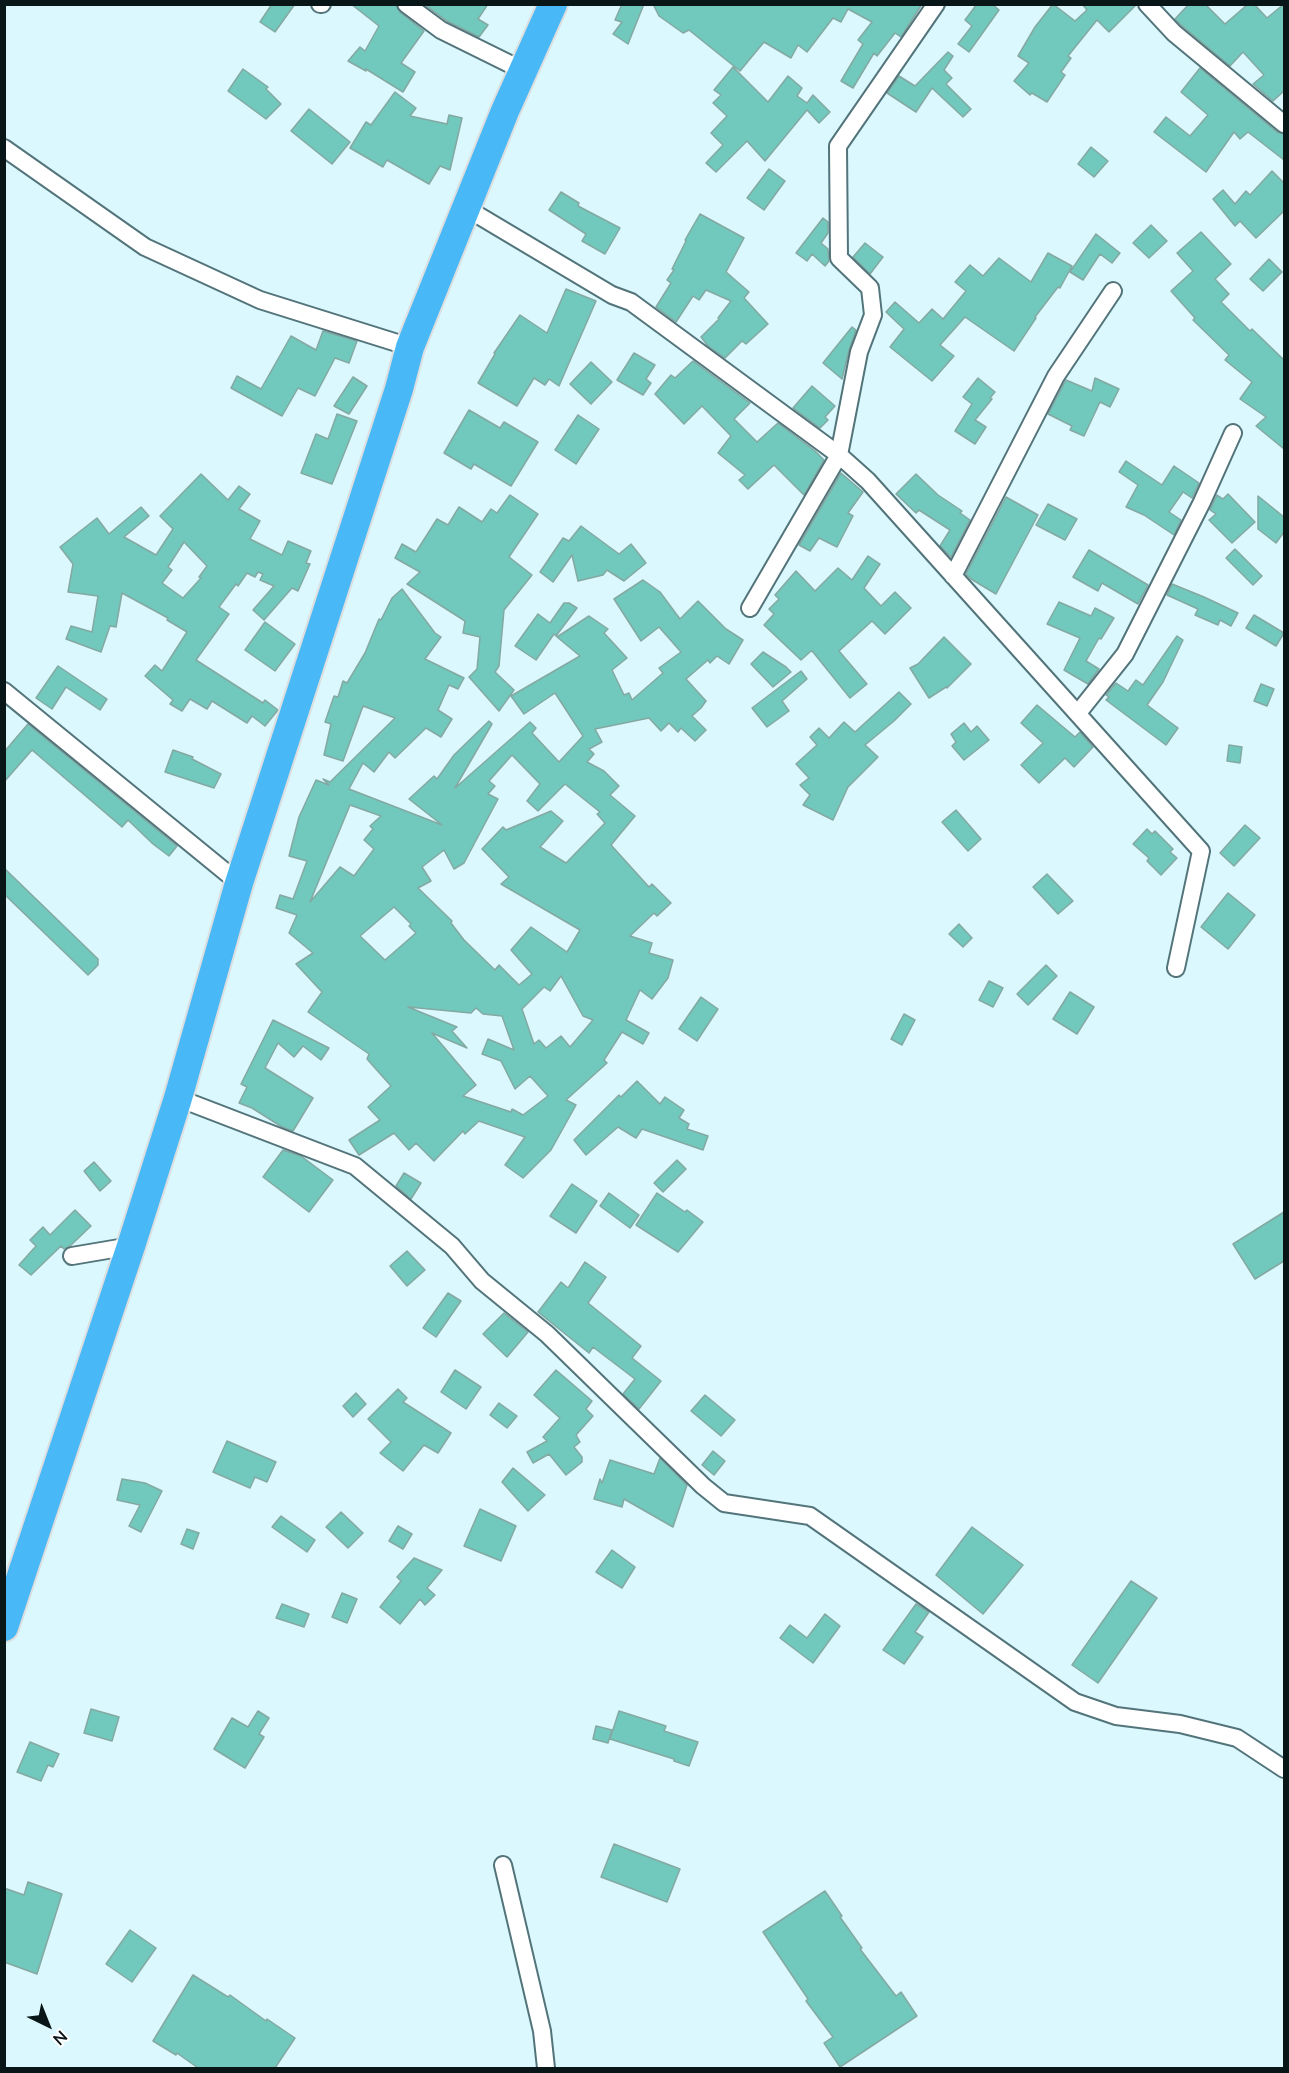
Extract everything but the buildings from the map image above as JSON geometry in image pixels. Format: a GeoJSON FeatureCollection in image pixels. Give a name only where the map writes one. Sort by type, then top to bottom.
{"type":"FeatureCollection","features":[{"type":"Feature","properties":{"kind":"highway"},"geometry":{"type":"LineString","coordinates":[[4,1627],[178,1098],[240,883],[399,389],[410,347],[505,111],[553,4]]}},
{"type":"Feature","properties":{"kind":"street"},"geometry":{"type":"LineString","coordinates":[[406,4],[441,30],[524,71]]}},
{"type":"Feature","properties":{"kind":"street"},"geometry":{"type":"LineString","coordinates":[[750,608],[839,455],[859,352],[873,315],[870,288],[839,258],[838,146],[936,4]]}},
{"type":"Feature","properties":{"kind":"street"},"geometry":{"type":"LineString","coordinates":[[1147,4],[1174,33],[1284,124]]}},
{"type":"Feature","properties":{"kind":"street"},"geometry":{"type":"LineString","coordinates":[[4,148],[145,247],[260,300],[410,347]]}},
{"type":"Feature","properties":{"kind":"street"},"geometry":{"type":"LineString","coordinates":[[466,208],[612,295],[630,302],[839,455],[868,481],[1201,850],[1176,968]]}},
{"type":"Feature","properties":{"kind":"street"},"geometry":{"type":"LineString","coordinates":[[953,576],[1056,376],[1113,291]]}},
{"type":"Feature","properties":{"kind":"street"},"geometry":{"type":"LineString","coordinates":[[1078,712],[1125,654],[1202,502],[1233,433]]}},
{"type":"Feature","properties":{"kind":"street"},"geometry":{"type":"LineString","coordinates":[[4,691],[240,883]]}},
{"type":"Feature","properties":{"kind":"street"},"geometry":{"type":"LineString","coordinates":[[178,1098],[355,1166],[452,1246],[482,1281],[547,1334],[703,1486],[724,1503],[810,1516],[1075,1702],[1116,1716],[1180,1724],[1237,1738],[1284,1769]]}},
{"type":"Feature","properties":{"kind":"street"},"geometry":{"type":"LineString","coordinates":[[72,1256],[131,1246]]}},
{"type":"Feature","properties":{"kind":"street"},"geometry":{"type":"LineString","coordinates":[[503,1865],[542,2031],[546,2068]]}}]}
